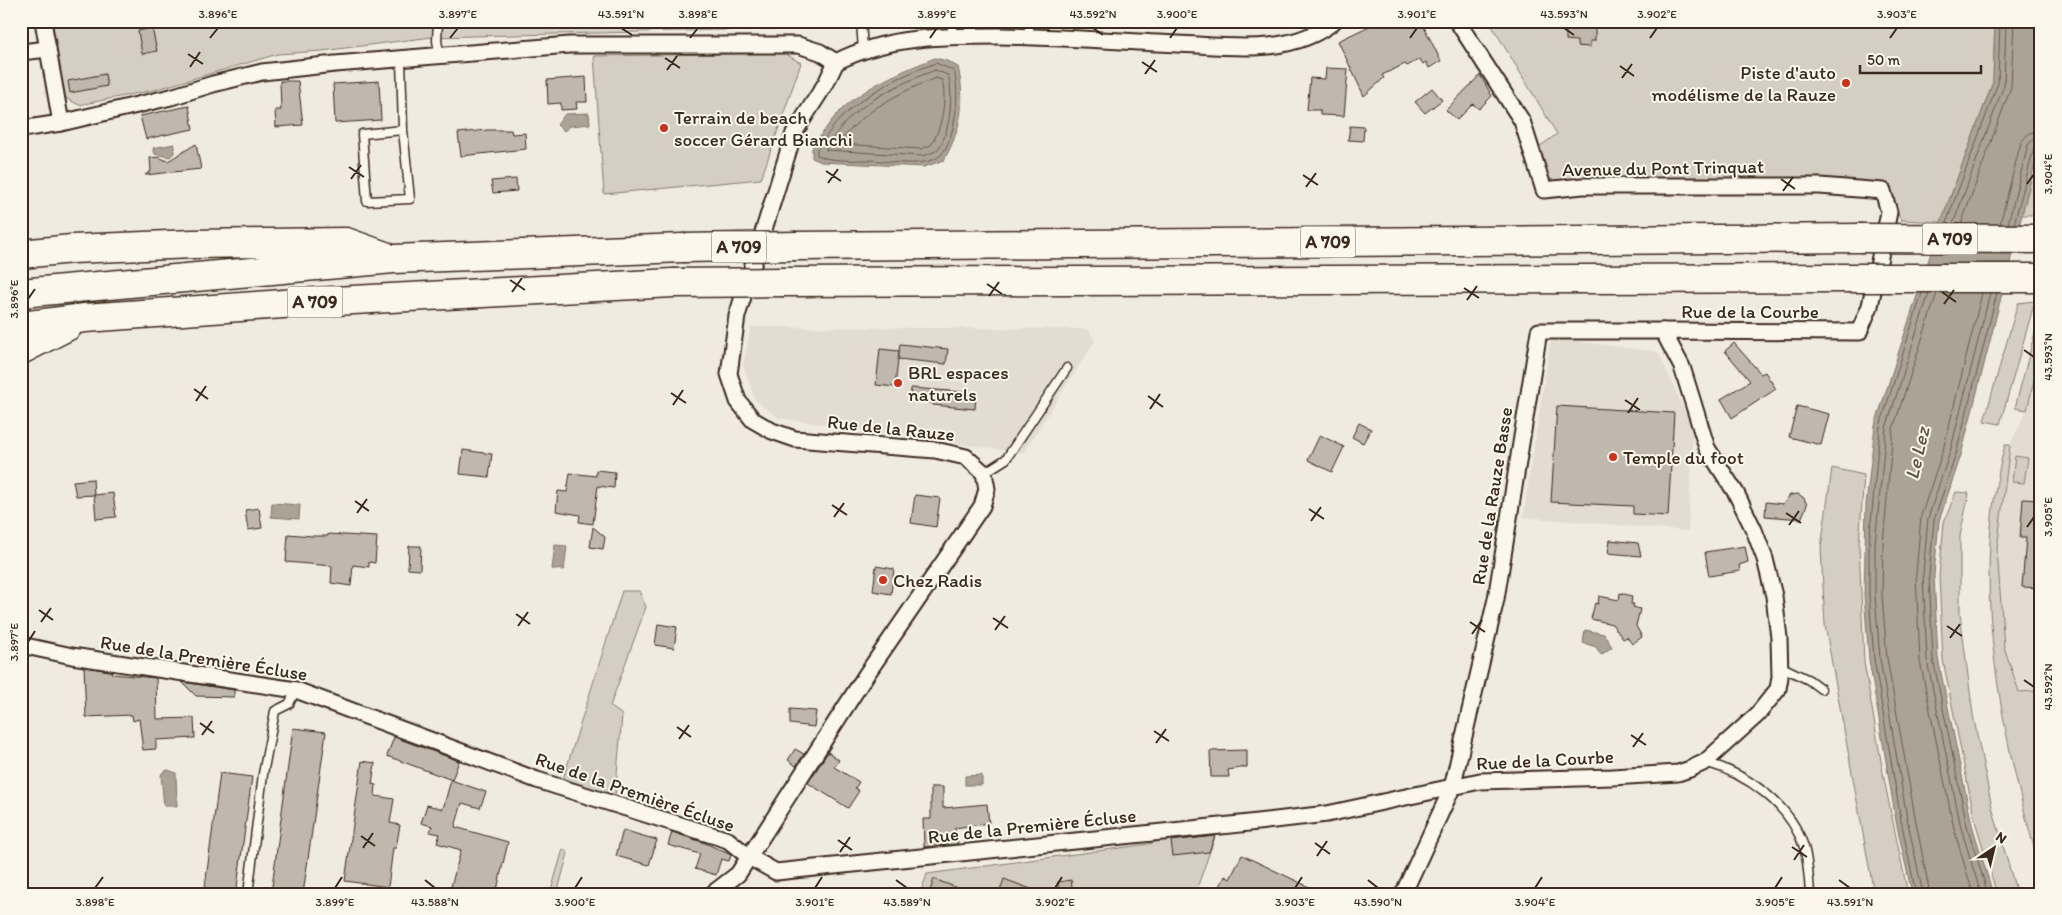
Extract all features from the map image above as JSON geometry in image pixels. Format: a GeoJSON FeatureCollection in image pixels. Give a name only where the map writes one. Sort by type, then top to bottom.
{"type":"FeatureCollection","features":[{"type":"Feature","properties":{"kind":"highway","name":"A 709"},"geometry":{"type":"LineString","coordinates":[[21,293],[393,259],[683,248],[1860,238],[2041,239]]}},
{"type":"Feature","properties":{"kind":"highway"},"geometry":{"type":"LineString","coordinates":[[21,254],[72,249],[193,244],[346,242],[393,259]]}},
{"type":"Feature","properties":{"kind":"highway","name":"A 709"},"geometry":{"type":"LineString","coordinates":[[21,326],[85,318],[298,303],[673,283],[2041,278]]}},
{"type":"Feature","properties":{"kind":"highway"},"geometry":{"type":"LineString","coordinates":[[21,350],[85,318]]}},
{"type":"Feature","properties":{"kind":"street"},"geometry":{"type":"LineString","coordinates":[[42,21],[62,123]]}},
{"type":"Feature","properties":{"kind":"street"},"geometry":{"type":"LineString","coordinates":[[21,130],[62,123],[171,97],[262,72],[335,64],[570,45],[798,45],[820,52],[836,62],[858,51],[952,29],[1029,29],[1221,46],[1258,46],[1292,43],[1307,38],[1334,21]]}},
{"type":"Feature","properties":{"kind":"street","name":"Avenue du Pont Trinquat"},"geometry":{"type":"LineString","coordinates":[[1457,21],[1522,121],[1544,190],[1583,186],[1820,186],[1883,190],[1889,212],[1870,306],[1859,332]]}},
{"type":"Feature","properties":{"kind":"street"},"geometry":{"type":"LineString","coordinates":[[21,52],[48,48]]}},
{"type":"Feature","properties":{"kind":"street","name":"Rue de la Rauze"},"geometry":{"type":"LineString","coordinates":[[836,62],[826,83],[794,133],[737,316],[729,374],[738,401],[752,420],[772,431],[795,438],[935,450],[966,457],[984,473]]}},
{"type":"Feature","properties":{"kind":"street","name":"Rue de la Rauze Basse"},"geometry":{"type":"LineString","coordinates":[[1452,788],[1496,599],[1539,331],[1663,331]]}},
{"type":"Feature","properties":{"kind":"street","name":"Rue de la Courbe"},"geometry":{"type":"LineString","coordinates":[[1452,788],[1480,781],[1678,773],[1690,770],[1704,762],[1758,715],[1778,689],[1780,666],[1774,596],[1765,559],[1754,530],[1736,493],[1707,448],[1682,368],[1663,331],[1859,332]]}},
{"type":"Feature","properties":{"kind":"street"},"geometry":{"type":"LineString","coordinates":[[712,894],[738,874],[866,675],[982,506],[987,489],[984,473]]}},
{"type":"Feature","properties":{"kind":"street","name":"Rue de la Première Écluse"},"geometry":{"type":"LineString","coordinates":[[21,645],[72,656],[296,690],[537,780],[728,840],[749,856],[776,872],[1308,816],[1452,788]]}},
{"type":"Feature","properties":{"kind":"street"},"geometry":{"type":"LineString","coordinates":[[1403,894],[1452,788]]}},
{"type":"Feature","properties":{"kind":"lane"},"geometry":{"type":"LineString","coordinates":[[438,21],[437,41],[440,56]]}},
{"type":"Feature","properties":{"kind":"lane"},"geometry":{"type":"LineString","coordinates":[[861,21],[863,50]]}},
{"type":"Feature","properties":{"kind":"lane"},"geometry":{"type":"LineString","coordinates":[[401,59],[403,130],[410,199],[367,201],[362,134],[403,130]]}},
{"type":"Feature","properties":{"kind":"lane"},"geometry":{"type":"LineString","coordinates":[[984,473],[1006,459],[1067,368]]}},
{"type":"Feature","properties":{"kind":"lane"},"geometry":{"type":"LineString","coordinates":[[1780,666],[1809,680],[1821,689]]}},
{"type":"Feature","properties":{"kind":"lane"},"geometry":{"type":"LineString","coordinates":[[248,894],[263,774],[275,711],[289,704],[296,690]]}},
{"type":"Feature","properties":{"kind":"lane"},"geometry":{"type":"LineString","coordinates":[[1704,762],[1720,766],[1749,781],[1774,801],[1793,823],[1804,848],[1810,894]]}},
{"type":"Feature","properties":{"kind":"shaded area"},"geometry":{"type":"Polygon","coordinates":[[[50,21],[812,21],[810,28],[432,37],[322,51],[278,54],[154,90],[79,105],[67,99],[64,95],[50,21]]]}},
{"type":"Feature","properties":{"kind":"shaded area"},"geometry":{"type":"Polygon","coordinates":[[[1489,21],[1995,21],[1993,82],[1941,222],[1901,220],[1888,191],[1668,179],[1550,180],[1539,147],[1557,134],[1489,21]]]}},
{"type":"Feature","properties":{"kind":"shaded area"},"geometry":{"type":"Polygon","coordinates":[[[784,53],[801,63],[761,179],[604,194],[594,56],[784,53]]]}},
{"type":"Feature","properties":{"kind":"shaded area"},"geometry":{"type":"Polygon","coordinates":[[[2041,140],[2041,215],[2021,215],[2041,140]]]}},
{"type":"Feature","properties":{"kind":"shaded area"},"geometry":{"type":"Polygon","coordinates":[[[2035,301],[2000,424],[1984,421],[2018,303],[2035,301]]]}},
{"type":"Feature","properties":{"kind":"shaded area"},"geometry":{"type":"Polygon","coordinates":[[[2041,309],[2041,351],[2027,410],[2015,408],[2041,309]]]}},
{"type":"Feature","properties":{"kind":"shaded area"},"geometry":{"type":"Polygon","coordinates":[[[751,327],[1088,329],[1095,341],[1023,453],[779,418],[755,400],[743,365],[751,327]]]}},
{"type":"Feature","properties":{"kind":"shaded area"},"geometry":{"type":"Polygon","coordinates":[[[1551,338],[1658,352],[1693,429],[1688,531],[1523,517],[1551,338]]]}},
{"type":"Feature","properties":{"kind":"shaded area"},"geometry":{"type":"Polygon","coordinates":[[[2041,351],[2041,711],[2034,691],[2019,692],[2004,647],[1997,549],[2010,445],[2027,410],[2041,351]]]}},
{"type":"Feature","properties":{"kind":"shaded area"},"geometry":{"type":"Polygon","coordinates":[[[2005,445],[2010,445],[1997,549],[2004,647],[2019,692],[2034,691],[2041,711],[2041,872],[2014,768],[1994,660],[1990,606],[1990,551],[1994,498],[2005,445]]]}},
{"type":"Feature","properties":{"kind":"shaded area"},"geometry":{"type":"Polygon","coordinates":[[[2015,456],[2028,458],[2024,483],[2012,482],[2015,456]]]}},
{"type":"Feature","properties":{"kind":"shaded area"},"geometry":{"type":"Polygon","coordinates":[[[1832,468],[1864,475],[1859,545],[1864,662],[1885,784],[1908,894],[1874,894],[1825,625],[1821,548],[1832,468]]]}},
{"type":"Feature","properties":{"kind":"shaded area"},"geometry":{"type":"Polygon","coordinates":[[[1956,492],[1969,493],[1960,536],[1960,613],[1973,715],[1992,807],[2017,894],[1997,894],[1975,821],[1943,660],[1939,576],[1944,522],[1956,492]]]}},
{"type":"Feature","properties":{"kind":"shaded area"},"geometry":{"type":"Polygon","coordinates":[[[622,591],[639,591],[646,607],[610,706],[622,715],[615,797],[563,779],[622,591]]]}},
{"type":"Feature","properties":{"kind":"shaded area"},"geometry":{"type":"Polygon","coordinates":[[[1216,834],[1195,894],[920,894],[927,874],[1149,844],[1164,839],[1216,834]]]}},
{"type":"Feature","properties":{"kind":"shaded area"},"geometry":{"type":"Polygon","coordinates":[[[563,849],[568,853],[557,894],[550,894],[563,849]]]}},
{"type":"Feature","properties":{"kind":"water","name":"Le Lez"},"geometry":{"type":"Polygon","coordinates":[[[1995,21],[2041,21],[2041,140],[1961,455],[1939,521],[1934,575],[1938,658],[1972,825],[1993,894],[1912,894],[1896,821],[1869,660],[1864,595],[1866,505],[1875,425],[1941,222],[1993,82],[1995,21]]]}},
{"type":"Feature","properties":{"kind":"water"},"geometry":{"type":"Polygon","coordinates":[[[935,58],[947,61],[958,67],[962,92],[958,127],[944,160],[924,167],[821,162],[812,158],[812,148],[837,114],[847,104],[883,81],[935,58]]]}},
{"type":"Feature","properties":{"kind":"water"},"geometry":{"type":"Polygon","coordinates":[[[589,113],[590,124],[571,126],[564,131],[557,125],[565,114],[589,113]]]}},
{"type":"Feature","properties":{"kind":"water"},"geometry":{"type":"Polygon","coordinates":[[[174,144],[174,153],[170,157],[155,154],[153,148],[174,144]]]}},
{"type":"Feature","properties":{"kind":"water"},"geometry":{"type":"Polygon","coordinates":[[[272,503],[300,505],[299,519],[271,517],[272,503]]]}},
{"type":"Feature","properties":{"kind":"water"},"geometry":{"type":"Polygon","coordinates":[[[555,545],[567,546],[564,570],[552,569],[555,545]]]}},
{"type":"Feature","properties":{"kind":"water"},"geometry":{"type":"Polygon","coordinates":[[[1585,630],[1604,634],[1612,647],[1601,655],[1596,647],[1583,643],[1585,630]]]}},
{"type":"Feature","properties":{"kind":"water"},"geometry":{"type":"Polygon","coordinates":[[[168,770],[176,773],[177,806],[164,806],[161,775],[168,770]]]}},
{"type":"Feature","properties":{"kind":"water"},"geometry":{"type":"Polygon","coordinates":[[[982,775],[982,785],[965,785],[965,776],[982,775]]]}},
{"type":"Feature","properties":{"kind":"building"},"geometry":{"type":"Polygon","coordinates":[[[1380,21],[1421,21],[1441,61],[1429,68],[1426,62],[1423,64],[1420,59],[1407,66],[1405,64],[1382,75],[1384,78],[1364,96],[1338,41],[1380,21]]]}},
{"type":"Feature","properties":{"kind":"building"},"geometry":{"type":"Polygon","coordinates":[[[1566,21],[1595,21],[1595,41],[1590,41],[1590,47],[1577,46],[1577,41],[1566,40],[1566,21]]]}},
{"type":"Feature","properties":{"kind":"building"},"geometry":{"type":"Polygon","coordinates":[[[152,28],[157,51],[142,54],[138,31],[152,28]]]}},
{"type":"Feature","properties":{"kind":"building"},"geometry":{"type":"Polygon","coordinates":[[[1326,68],[1348,69],[1344,116],[1320,115],[1320,110],[1307,110],[1310,78],[1325,79],[1326,68]]]}},
{"type":"Feature","properties":{"kind":"building"},"geometry":{"type":"Polygon","coordinates":[[[105,74],[107,86],[70,93],[68,81],[105,74]]]}},
{"type":"Feature","properties":{"kind":"building"},"geometry":{"type":"Polygon","coordinates":[[[1480,75],[1492,96],[1479,109],[1473,104],[1457,120],[1446,110],[1480,75]]]}},
{"type":"Feature","properties":{"kind":"building"},"geometry":{"type":"Polygon","coordinates":[[[586,77],[587,102],[576,102],[577,109],[561,110],[561,103],[548,104],[547,80],[586,77]]]}},
{"type":"Feature","properties":{"kind":"building"},"geometry":{"type":"Polygon","coordinates":[[[280,81],[298,81],[303,125],[276,127],[275,110],[281,110],[280,81]]]}},
{"type":"Feature","properties":{"kind":"building"},"geometry":{"type":"Polygon","coordinates":[[[379,81],[381,120],[335,123],[333,84],[379,81]]]}},
{"type":"Feature","properties":{"kind":"building"},"geometry":{"type":"Polygon","coordinates":[[[1432,88],[1442,100],[1425,113],[1415,102],[1432,88]]]}},
{"type":"Feature","properties":{"kind":"building"},"geometry":{"type":"Polygon","coordinates":[[[189,106],[193,129],[146,139],[140,116],[189,106]]]}},
{"type":"Feature","properties":{"kind":"building"},"geometry":{"type":"Polygon","coordinates":[[[1350,126],[1364,127],[1363,141],[1348,140],[1350,126]]]}},
{"type":"Feature","properties":{"kind":"building"},"geometry":{"type":"Polygon","coordinates":[[[511,130],[512,134],[525,133],[526,149],[461,156],[458,133],[511,130]]]}},
{"type":"Feature","properties":{"kind":"building"},"geometry":{"type":"Polygon","coordinates":[[[196,144],[201,169],[145,175],[151,171],[150,158],[158,157],[168,161],[196,144]]]}},
{"type":"Feature","properties":{"kind":"building"},"geometry":{"type":"Polygon","coordinates":[[[516,179],[517,191],[493,193],[491,181],[516,179]]]}},
{"type":"Feature","properties":{"kind":"building"},"geometry":{"type":"Polygon","coordinates":[[[1734,343],[1761,374],[1765,372],[1776,389],[1732,418],[1721,399],[1750,381],[1725,351],[1734,343]]]}},
{"type":"Feature","properties":{"kind":"building"},"geometry":{"type":"Polygon","coordinates":[[[900,344],[948,349],[946,364],[898,359],[900,344]]]}},
{"type":"Feature","properties":{"kind":"building"},"geometry":{"type":"Polygon","coordinates":[[[880,349],[899,351],[895,387],[876,385],[880,349]]]}},
{"type":"Feature","properties":{"kind":"building"},"geometry":{"type":"Polygon","coordinates":[[[911,388],[976,393],[975,409],[910,401],[911,388]]]}},
{"type":"Feature","properties":{"kind":"building","name":"Temple du foot"},"geometry":{"type":"Polygon","coordinates":[[[1557,406],[1674,413],[1668,516],[1633,514],[1633,506],[1551,502],[1557,406]]]}},
{"type":"Feature","properties":{"kind":"building"},"geometry":{"type":"Polygon","coordinates":[[[1797,406],[1829,414],[1821,445],[1789,437],[1797,406]]]}},
{"type":"Feature","properties":{"kind":"building"},"geometry":{"type":"Polygon","coordinates":[[[1359,423],[1371,429],[1363,443],[1352,437],[1359,423]]]}},
{"type":"Feature","properties":{"kind":"building"},"geometry":{"type":"Polygon","coordinates":[[[1320,435],[1344,447],[1332,472],[1308,460],[1320,435]]]}},
{"type":"Feature","properties":{"kind":"building"},"geometry":{"type":"Polygon","coordinates":[[[463,450],[492,454],[489,477],[460,474],[463,450]]]}},
{"type":"Feature","properties":{"kind":"building"},"geometry":{"type":"Polygon","coordinates":[[[596,470],[615,472],[614,488],[598,486],[593,524],[579,522],[580,515],[556,511],[558,491],[567,492],[570,473],[596,476],[596,470]]]}},
{"type":"Feature","properties":{"kind":"building"},"geometry":{"type":"Polygon","coordinates":[[[93,479],[94,495],[76,496],[73,481],[93,479]]]}},
{"type":"Feature","properties":{"kind":"building"},"geometry":{"type":"Polygon","coordinates":[[[113,493],[116,517],[96,519],[94,495],[113,493]]]}},
{"type":"Feature","properties":{"kind":"building"},"geometry":{"type":"Polygon","coordinates":[[[1798,494],[1804,498],[1807,505],[1801,519],[1765,516],[1766,502],[1783,504],[1790,495],[1798,494]]]}},
{"type":"Feature","properties":{"kind":"building"},"geometry":{"type":"Polygon","coordinates":[[[915,495],[940,498],[936,527],[911,523],[915,495]]]}},
{"type":"Feature","properties":{"kind":"building"},"geometry":{"type":"Polygon","coordinates":[[[2023,499],[2041,500],[2041,588],[2022,587],[2026,538],[2020,538],[2023,499]]]}},
{"type":"Feature","properties":{"kind":"building"},"geometry":{"type":"Polygon","coordinates":[[[259,508],[262,528],[248,530],[245,510],[259,508]]]}},
{"type":"Feature","properties":{"kind":"building"},"geometry":{"type":"Polygon","coordinates":[[[593,527],[605,537],[603,549],[590,547],[593,527]]]}},
{"type":"Feature","properties":{"kind":"building"},"geometry":{"type":"Polygon","coordinates":[[[288,534],[377,537],[375,563],[369,562],[369,567],[353,565],[351,586],[331,583],[332,566],[286,562],[288,534]]]}},
{"type":"Feature","properties":{"kind":"building"},"geometry":{"type":"Polygon","coordinates":[[[1610,540],[1638,543],[1641,556],[1608,553],[1610,540]]]}},
{"type":"Feature","properties":{"kind":"building"},"geometry":{"type":"Polygon","coordinates":[[[409,546],[421,546],[420,570],[408,569],[409,546]]]}},
{"type":"Feature","properties":{"kind":"building"},"geometry":{"type":"Polygon","coordinates":[[[1745,546],[1748,562],[1739,565],[1740,571],[1709,576],[1705,552],[1745,546]]]}},
{"type":"Feature","properties":{"kind":"building","name":"Chez Radis"},"geometry":{"type":"Polygon","coordinates":[[[876,566],[894,569],[891,594],[873,591],[876,566]]]}},
{"type":"Feature","properties":{"kind":"building"},"geometry":{"type":"Polygon","coordinates":[[[1620,593],[1632,596],[1631,604],[1634,604],[1633,607],[1640,609],[1636,626],[1642,637],[1632,644],[1627,637],[1623,639],[1612,624],[1591,619],[1595,603],[1598,604],[1599,596],[1619,600],[1620,593]]]}},
{"type":"Feature","properties":{"kind":"building"},"geometry":{"type":"Polygon","coordinates":[[[658,624],[677,627],[674,648],[655,645],[658,624]]]}},
{"type":"Feature","properties":{"kind":"building"},"geometry":{"type":"Polygon","coordinates":[[[84,667],[111,671],[112,674],[156,678],[157,719],[194,718],[195,738],[156,740],[156,749],[143,750],[139,719],[133,721],[132,715],[86,717],[84,667]]]}},
{"type":"Feature","properties":{"kind":"building"},"geometry":{"type":"Polygon","coordinates":[[[182,682],[234,690],[234,697],[196,696],[182,682]]]}},
{"type":"Feature","properties":{"kind":"building"},"geometry":{"type":"Polygon","coordinates":[[[790,709],[816,711],[814,727],[790,724],[790,709]]]}},
{"type":"Feature","properties":{"kind":"building"},"geometry":{"type":"Polygon","coordinates":[[[293,728],[326,732],[303,894],[271,894],[293,728]]]}},
{"type":"Feature","properties":{"kind":"building"},"geometry":{"type":"Polygon","coordinates":[[[394,737],[459,761],[452,780],[387,756],[394,737]]]}},
{"type":"Feature","properties":{"kind":"building"},"geometry":{"type":"Polygon","coordinates":[[[795,749],[804,754],[796,766],[788,760],[795,749]]]}},
{"type":"Feature","properties":{"kind":"building"},"geometry":{"type":"Polygon","coordinates":[[[1247,750],[1247,767],[1228,770],[1229,777],[1211,777],[1210,751],[1247,750]]]}},
{"type":"Feature","properties":{"kind":"building"},"geometry":{"type":"Polygon","coordinates":[[[828,752],[839,760],[834,767],[859,782],[855,788],[859,791],[848,808],[808,783],[828,752]]]}},
{"type":"Feature","properties":{"kind":"building"},"geometry":{"type":"Polygon","coordinates":[[[362,761],[375,763],[372,784],[376,785],[375,796],[394,799],[390,823],[400,825],[396,848],[393,848],[388,887],[345,881],[362,761]]]}},
{"type":"Feature","properties":{"kind":"building"},"geometry":{"type":"Polygon","coordinates":[[[220,773],[252,777],[236,894],[204,894],[220,773]]]}},
{"type":"Feature","properties":{"kind":"building"},"geometry":{"type":"Polygon","coordinates":[[[451,780],[486,792],[480,808],[462,803],[455,827],[508,842],[496,894],[449,894],[461,850],[437,843],[440,834],[430,832],[432,826],[421,823],[427,805],[443,809],[451,780]]]}},
{"type":"Feature","properties":{"kind":"building"},"geometry":{"type":"Polygon","coordinates":[[[931,787],[943,787],[943,808],[987,804],[989,823],[955,828],[958,844],[924,847],[923,819],[931,819],[931,787]]]}},
{"type":"Feature","properties":{"kind":"building"},"geometry":{"type":"Polygon","coordinates":[[[623,830],[657,840],[649,865],[616,856],[623,830]]]}},
{"type":"Feature","properties":{"kind":"building"},"geometry":{"type":"Polygon","coordinates":[[[672,832],[705,843],[731,855],[729,861],[721,859],[716,875],[695,869],[700,854],[668,845],[672,832]]]}},
{"type":"Feature","properties":{"kind":"building"},"geometry":{"type":"Polygon","coordinates":[[[1215,836],[1209,852],[1173,856],[1171,841],[1215,836]]]}},
{"type":"Feature","properties":{"kind":"building"},"geometry":{"type":"Polygon","coordinates":[[[1242,855],[1324,894],[1216,894],[1225,876],[1230,879],[1242,855]]]}},
{"type":"Feature","properties":{"kind":"building"},"geometry":{"type":"Polygon","coordinates":[[[934,879],[968,892],[968,894],[929,894],[934,879]]]}},
{"type":"Feature","properties":{"kind":"building"},"geometry":{"type":"Polygon","coordinates":[[[1004,879],[1039,892],[1039,894],[999,894],[1004,879]]]}},
{"type":"Feature","properties":{"kind":"building"},"geometry":{"type":"Polygon","coordinates":[[[1071,880],[1073,894],[1059,894],[1058,882],[1071,880]]]}},
{"type":"Feature","properties":{"kind":"place","name":"Piste d'auto modélisme de la Rauze"},"geometry":{"type":"Point","coordinates":[1846,83]}},
{"type":"Feature","properties":{"kind":"place","name":"Terrain de beach soccer Gérard Bianchi"},"geometry":{"type":"Point","coordinates":[664,128]}},
{"type":"Feature","properties":{"kind":"place","name":"BRL espaces naturels"},"geometry":{"type":"Point","coordinates":[898,383]}},
{"type":"Feature","properties":{"kind":"place","name":"Temple du foot"},"geometry":{"type":"Point","coordinates":[1613,457]}},
{"type":"Feature","properties":{"kind":"place","name":"Chez Radis"},"geometry":{"type":"Point","coordinates":[883,580]}}]}
